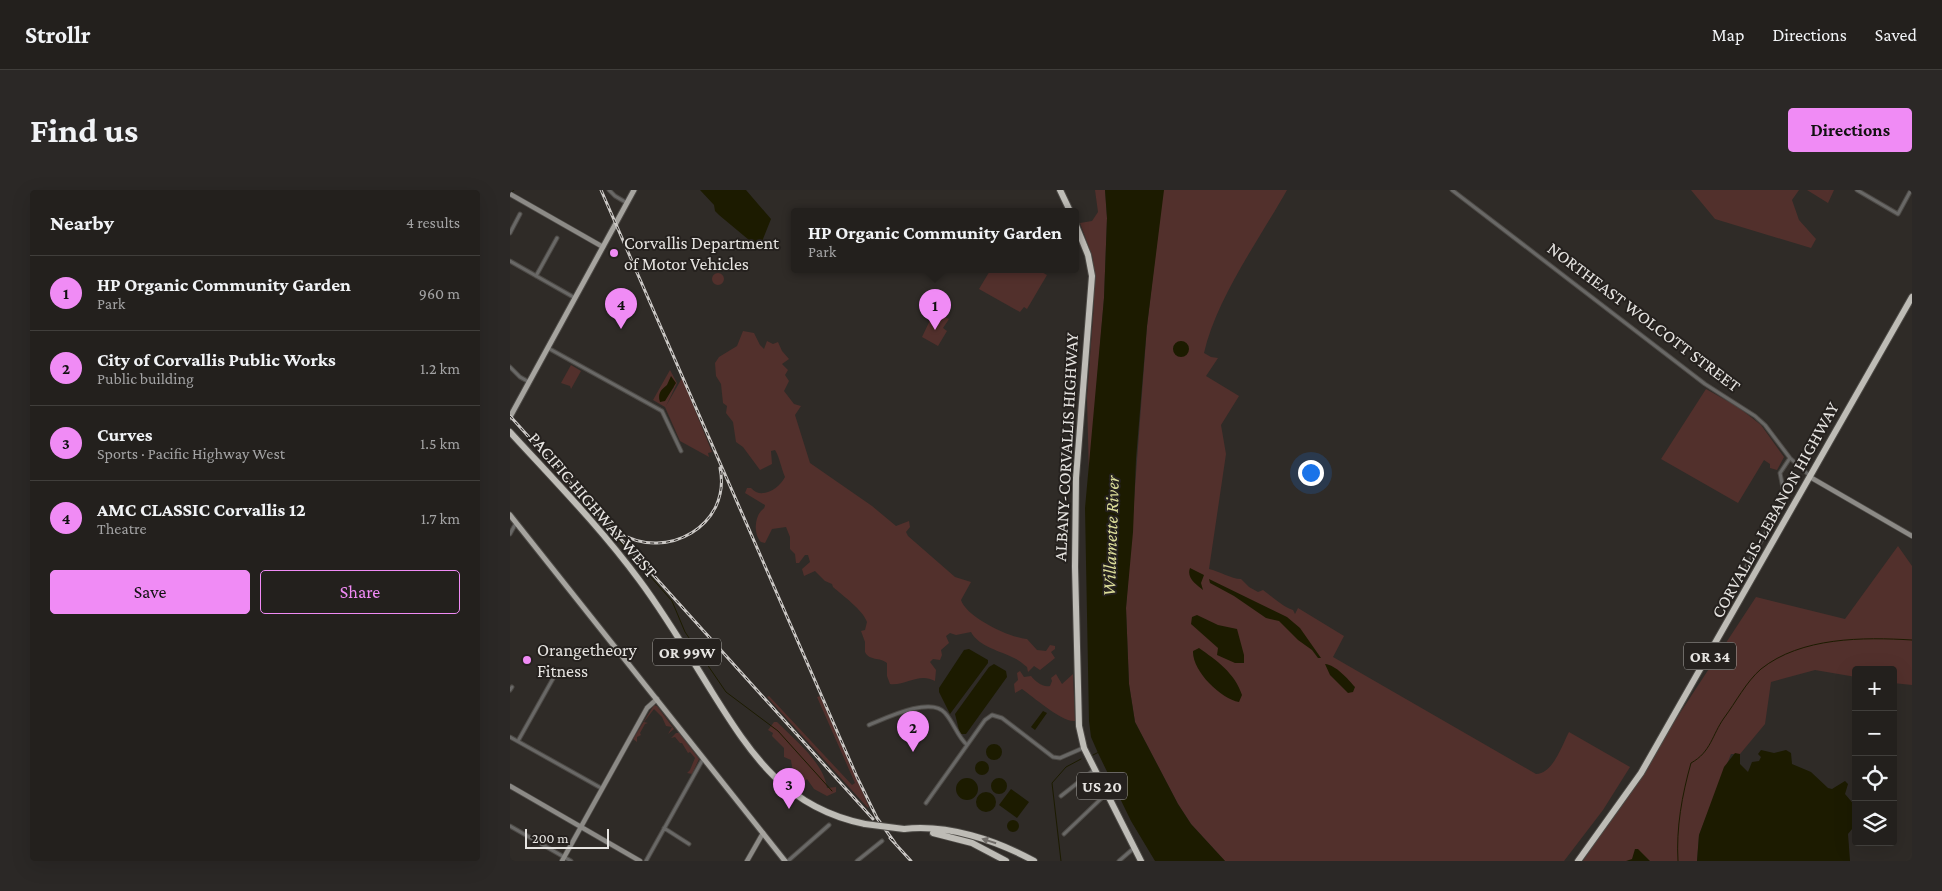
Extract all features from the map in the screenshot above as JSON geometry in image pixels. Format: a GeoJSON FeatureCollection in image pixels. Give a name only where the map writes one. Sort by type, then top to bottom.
{"type":"FeatureCollection","features":[{"type":"Feature","properties":{"kind":"highway"},"geometry":{"type":"LineString","coordinates":[[1060,190],[1069,208]]}},
{"type":"Feature","properties":{"kind":"highway","name":"ALBANY-CORVALLIS HIGHWAY"},"geometry":{"type":"LineString","coordinates":[[1079,233],[1088,255],[1092,276],[1076,478],[1078,706],[1084,748]]}},
{"type":"Feature","properties":{"kind":"highway","name":"CORVALLIS-LEBANON HIGHWAY"},"geometry":{"type":"LineString","coordinates":[[1578,861],[1642,772],[1912,297]]}},
{"type":"Feature","properties":{"kind":"highway","name":"PACIFIC HIGHWAY WEST"},"geometry":{"type":"LineString","coordinates":[[510,432],[602,534],[634,574],[664,616],[738,734],[763,766],[784,786],[812,805],[838,817],[865,824],[904,829]]}},
{"type":"Feature","properties":{"kind":"highway","name":"US 20"},"geometry":{"type":"LineString","coordinates":[[1084,748],[1141,861]]}},
{"type":"Feature","properties":{"kind":"highway","name":"OR 99W"},"geometry":{"type":"LineString","coordinates":[[904,829],[917,827],[971,836],[1005,847],[1034,861]]}},
{"type":"Feature","properties":{"kind":"highway","name":"OR 99W"},"geometry":{"type":"LineString","coordinates":[[904,829],[963,840],[982,847],[1006,861]]}},
{"type":"Feature","properties":{"kind":"main road"},"geometry":{"type":"LineString","coordinates":[[510,417],[634,190]]}},
{"type":"Feature","properties":{"kind":"main road"},"geometry":{"type":"LineString","coordinates":[[510,515],[786,861]]}},
{"type":"Feature","properties":{"kind":"street"},"geometry":{"type":"LineString","coordinates":[[609,190],[626,203]]}},
{"type":"Feature","properties":{"kind":"street","name":"NORTHEAST WOLCOTT STREET"},"geometry":{"type":"LineString","coordinates":[[1452,190],[1705,384],[1755,416],[1765,425],[1790,458],[1810,476]]}},
{"type":"Feature","properties":{"kind":"street"},"geometry":{"type":"LineString","coordinates":[[1858,190],[1898,214],[1911,190]]}},
{"type":"Feature","properties":{"kind":"street"},"geometry":{"type":"LineString","coordinates":[[510,194],[604,247]]}},
{"type":"Feature","properties":{"kind":"street"},"geometry":{"type":"LineString","coordinates":[[510,233],[520,214]]}},
{"type":"Feature","properties":{"kind":"street"},"geometry":{"type":"LineString","coordinates":[[536,276],[557,238]]}},
{"type":"Feature","properties":{"kind":"street"},"geometry":{"type":"LineString","coordinates":[[510,262],[575,298]]}},
{"type":"Feature","properties":{"kind":"street"},"geometry":{"type":"LineString","coordinates":[[548,348],[662,411],[681,451]]}},
{"type":"Feature","properties":{"kind":"street"},"geometry":{"type":"LineString","coordinates":[[510,367],[520,377],[530,382]]}},
{"type":"Feature","properties":{"kind":"street"},"geometry":{"type":"LineString","coordinates":[[1745,569],[1783,503],[1784,493],[1780,473],[1790,458]]}},
{"type":"Feature","properties":{"kind":"street"},"geometry":{"type":"LineString","coordinates":[[1810,476],[1912,536]]}},
{"type":"Feature","properties":{"kind":"street"},"geometry":{"type":"LineString","coordinates":[[510,534],[516,522]]}},
{"type":"Feature","properties":{"kind":"street"},"geometry":{"type":"LineString","coordinates":[[518,741],[555,675]]}},
{"type":"Feature","properties":{"kind":"street"},"geometry":{"type":"LineString","coordinates":[[563,859],[647,708],[657,699]]}},
{"type":"Feature","properties":{"kind":"street"},"geometry":{"type":"LineString","coordinates":[[869,725],[922,706],[933,707],[944,712],[959,738],[967,745]]}},
{"type":"Feature","properties":{"kind":"street"},"geometry":{"type":"LineString","coordinates":[[926,803],[985,720],[994,715],[1002,718],[1053,757],[1060,758],[1084,748]]}},
{"type":"Feature","properties":{"kind":"street"},"geometry":{"type":"LineString","coordinates":[[510,737],[601,788]]}},
{"type":"Feature","properties":{"kind":"street"},"geometry":{"type":"LineString","coordinates":[[646,861],[704,758]]}},
{"type":"Feature","properties":{"kind":"street"},"geometry":{"type":"LineString","coordinates":[[1061,796],[1094,770]]}},
{"type":"Feature","properties":{"kind":"street"},"geometry":{"type":"LineString","coordinates":[[510,786],[640,861]]}},
{"type":"Feature","properties":{"kind":"street"},"geometry":{"type":"LineString","coordinates":[[1064,834],[1106,794]]}},
{"type":"Feature","properties":{"kind":"street"},"geometry":{"type":"LineString","coordinates":[[786,861],[829,825]]}},
{"type":"Feature","properties":{"kind":"street"},"geometry":{"type":"LineString","coordinates":[[510,826],[563,859],[571,861]]}},
{"type":"Feature","properties":{"kind":"street"},"geometry":{"type":"LineString","coordinates":[[664,828],[689,844]]}},
{"type":"Feature","properties":{"kind":"street"},"geometry":{"type":"LineString","coordinates":[[747,861],[763,833]]}},
{"type":"Feature","properties":{"kind":"street"},"geometry":{"type":"LineString","coordinates":[[857,861],[877,843],[882,841]]}},
{"type":"Feature","properties":{"kind":"street"},"geometry":{"type":"LineString","coordinates":[[1119,861],[1134,848]]}},
{"type":"Feature","properties":{"kind":"shaded area"},"geometry":{"type":"Polygon","coordinates":[[[1095,190],[1105,190],[1107,218],[1104,298],[1089,478],[1087,397],[1094,304],[1093,258],[1080,223],[1092,221],[1098,212],[1095,190]]]}},
{"type":"Feature","properties":{"kind":"shaded area"},"geometry":{"type":"Polygon","coordinates":[[[1163,190],[1287,190],[1228,290],[1210,332],[1204,353],[1218,358],[1206,376],[1239,396],[1221,425],[1226,454],[1209,569],[1241,579],[1258,592],[1263,590],[1281,604],[1293,610],[1295,614],[1298,608],[1344,636],[1333,657],[1536,774],[1542,773],[1552,764],[1569,732],[1630,767],[1603,810],[1564,861],[1225,861],[1191,824],[1178,804],[1135,722],[1129,684],[1126,608],[1147,326],[1163,190]]]}},
{"type":"Feature","properties":{"kind":"shaded area"},"geometry":{"type":"Polygon","coordinates":[[[1691,190],[1799,190],[1792,200],[1799,220],[1816,239],[1811,248],[1715,219],[1691,190]]]}},
{"type":"Feature","properties":{"kind":"shaded area"},"geometry":{"type":"Polygon","coordinates":[[[1807,190],[1834,190],[1828,203],[1807,190]]]}},
{"type":"Feature","properties":{"kind":"shaded area"},"geometry":{"type":"Polygon","coordinates":[[[720,273],[723,274],[723,284],[716,285],[713,284],[712,277],[713,274],[720,273]]]}},
{"type":"Feature","properties":{"kind":"shaded area"},"geometry":{"type":"Polygon","coordinates":[[[989,273],[1043,273],[1047,275],[1027,309],[1024,307],[1020,312],[979,289],[989,273]]]}},
{"type":"Feature","properties":{"kind":"shaded area"},"geometry":{"type":"Polygon","coordinates":[[[934,312],[949,319],[943,328],[947,331],[938,346],[922,337],[934,312]]]}},
{"type":"Feature","properties":{"kind":"shaded area"},"geometry":{"type":"Polygon","coordinates":[[[743,331],[754,333],[764,349],[767,341],[773,344],[778,342],[782,351],[789,359],[782,364],[788,370],[785,375],[789,381],[784,391],[794,404],[801,406],[795,415],[810,463],[872,506],[896,526],[909,521],[910,527],[906,532],[908,536],[955,577],[971,582],[961,600],[971,613],[989,626],[1010,635],[1027,639],[1037,650],[1046,651],[1050,645],[1055,646],[1055,649],[1051,652],[1055,658],[1040,670],[1034,666],[1028,672],[1027,667],[1019,661],[985,645],[971,632],[956,635],[950,633],[946,636],[949,643],[941,650],[940,660],[933,659],[930,662],[936,670],[935,681],[923,678],[890,684],[887,676],[887,663],[869,657],[865,652],[865,642],[861,631],[865,630],[867,622],[865,617],[832,584],[825,581],[815,571],[804,576],[802,569],[810,562],[808,555],[805,555],[799,563],[796,563],[795,554],[790,549],[790,537],[786,527],[772,529],[765,543],[761,542],[757,535],[757,518],[765,505],[745,493],[747,488],[760,493],[770,492],[785,477],[775,450],[771,451],[772,464],[760,470],[743,447],[736,442],[733,422],[726,413],[727,406],[723,403],[721,384],[716,376],[715,363],[719,357],[737,346],[743,331]]]}},
{"type":"Feature","properties":{"kind":"shaded area"},"geometry":{"type":"Polygon","coordinates":[[[571,365],[581,371],[571,389],[570,386],[561,383],[571,365]]]}},
{"type":"Feature","properties":{"kind":"shaded area"},"geometry":{"type":"Polygon","coordinates":[[[670,370],[677,383],[666,406],[682,378],[712,452],[708,453],[709,457],[680,441],[665,407],[653,400],[670,370]],[[669,382],[659,399],[664,401],[674,387],[669,382]]]}},
{"type":"Feature","properties":{"kind":"shaded area"},"geometry":{"type":"Polygon","coordinates":[[[1706,389],[1738,407],[1761,425],[1784,457],[1777,470],[1770,468],[1770,464],[1764,460],[1738,503],[1661,459],[1706,389]]]}},
{"type":"Feature","properties":{"kind":"shaded area"},"geometry":{"type":"Polygon","coordinates":[[[1898,546],[1912,566],[1912,685],[1897,683],[1897,666],[1852,666],[1852,676],[1815,670],[1771,682],[1765,724],[1740,754],[1731,754],[1699,835],[1697,861],[1583,861],[1756,597],[1845,619],[1898,546]]]}},
{"type":"Feature","properties":{"kind":"shaded area"},"geometry":{"type":"Polygon","coordinates":[[[1020,671],[1024,677],[1031,676],[1039,684],[1045,686],[1050,686],[1051,678],[1056,674],[1062,684],[1073,674],[1075,721],[1056,714],[1022,689],[1015,693],[1014,684],[1018,680],[1017,673],[1020,671]]]}},
{"type":"Feature","properties":{"kind":"shaded area"},"geometry":{"type":"Polygon","coordinates":[[[769,696],[852,785],[855,783],[817,697],[820,696],[868,808],[767,697],[769,696]]]}},
{"type":"Feature","properties":{"kind":"shaded area"},"geometry":{"type":"Polygon","coordinates":[[[654,705],[657,706],[674,729],[668,734],[672,727],[666,726],[662,717],[654,709],[644,722],[648,723],[645,724],[640,733],[641,735],[637,737],[637,742],[633,739],[654,705]]]}},
{"type":"Feature","properties":{"kind":"shaded area"},"geometry":{"type":"Polygon","coordinates":[[[774,722],[777,722],[808,752],[825,779],[827,788],[836,787],[836,792],[827,796],[814,789],[807,779],[802,783],[797,780],[797,772],[792,767],[791,760],[784,757],[784,748],[772,736],[773,733],[768,730],[774,722]]]}},
{"type":"Feature","properties":{"kind":"shaded area"},"geometry":{"type":"Polygon","coordinates":[[[676,733],[679,733],[699,759],[692,774],[687,773],[695,758],[690,752],[688,753],[682,743],[675,737],[671,738],[676,733]]]}},
{"type":"Feature","properties":{"kind":"water"},"geometry":{"type":"Polygon","coordinates":[[[700,190],[746,190],[771,219],[761,244],[755,245],[719,215],[715,211],[714,205],[700,190]]]}},
{"type":"Feature","properties":{"kind":"water","name":"Willamette River"},"geometry":{"type":"Polygon","coordinates":[[[1105,190],[1164,190],[1147,326],[1126,608],[1129,684],[1135,722],[1178,804],[1191,824],[1225,861],[1155,861],[1131,821],[1091,737],[1089,721],[1085,508],[1104,298],[1107,218],[1105,190]]]}},
{"type":"Feature","properties":{"kind":"water"},"geometry":{"type":"Polygon","coordinates":[[[1178,341],[1184,341],[1189,346],[1187,355],[1178,357],[1173,352],[1173,346],[1178,341]]]}},
{"type":"Feature","properties":{"kind":"water"},"geometry":{"type":"Polygon","coordinates":[[[671,376],[676,383],[665,401],[660,402],[660,394],[671,376]]]}},
{"type":"Feature","properties":{"kind":"water"},"geometry":{"type":"Polygon","coordinates":[[[1190,568],[1204,575],[1201,583],[1203,590],[1189,575],[1190,568]]]}},
{"type":"Feature","properties":{"kind":"water"},"geometry":{"type":"Polygon","coordinates":[[[1209,579],[1287,617],[1300,628],[1321,658],[1318,658],[1312,650],[1298,640],[1279,621],[1266,618],[1234,596],[1210,583],[1209,579]]]}},
{"type":"Feature","properties":{"kind":"water"},"geometry":{"type":"Polygon","coordinates":[[[1197,615],[1218,625],[1237,629],[1244,655],[1244,663],[1235,663],[1217,655],[1218,648],[1191,624],[1192,617],[1197,615]]]}},
{"type":"Feature","properties":{"kind":"water"},"geometry":{"type":"Polygon","coordinates":[[[1199,648],[1218,662],[1235,680],[1242,695],[1239,702],[1224,696],[1202,675],[1194,659],[1193,651],[1199,648]]]}},
{"type":"Feature","properties":{"kind":"water"},"geometry":{"type":"Polygon","coordinates":[[[969,649],[988,660],[988,663],[950,714],[939,692],[939,688],[964,650],[969,649]]]}},
{"type":"Feature","properties":{"kind":"water"},"geometry":{"type":"Polygon","coordinates":[[[994,664],[1006,671],[1007,677],[966,734],[960,734],[955,714],[989,667],[994,664]]]}},
{"type":"Feature","properties":{"kind":"water"},"geometry":{"type":"Polygon","coordinates":[[[1325,664],[1333,667],[1345,676],[1355,687],[1353,692],[1348,693],[1330,675],[1325,664]]]}},
{"type":"Feature","properties":{"kind":"water"},"geometry":{"type":"Polygon","coordinates":[[[1043,711],[1047,713],[1035,730],[1031,727],[1043,711]]]}},
{"type":"Feature","properties":{"kind":"water"},"geometry":{"type":"Polygon","coordinates":[[[994,744],[1002,752],[994,760],[986,752],[994,744]]]}},
{"type":"Feature","properties":{"kind":"water"},"geometry":{"type":"Polygon","coordinates":[[[1761,750],[1774,753],[1786,750],[1791,753],[1792,764],[1811,772],[1828,788],[1832,789],[1845,781],[1848,784],[1845,794],[1852,802],[1852,829],[1848,834],[1850,861],[1697,861],[1699,835],[1724,767],[1735,753],[1740,754],[1740,764],[1748,772],[1752,762],[1759,761],[1761,757],[1758,754],[1761,750]]]}},
{"type":"Feature","properties":{"kind":"water"},"geometry":{"type":"Polygon","coordinates":[[[979,761],[985,761],[989,768],[985,775],[979,775],[975,771],[975,765],[979,761]]]}},
{"type":"Feature","properties":{"kind":"water"},"geometry":{"type":"Polygon","coordinates":[[[967,778],[975,781],[978,789],[975,797],[967,800],[959,797],[956,789],[959,781],[967,778]]]}},
{"type":"Feature","properties":{"kind":"water"},"geometry":{"type":"Polygon","coordinates":[[[999,778],[1005,780],[1007,786],[1005,792],[999,794],[993,792],[991,786],[993,780],[999,778]]]}},
{"type":"Feature","properties":{"kind":"water"},"geometry":{"type":"Polygon","coordinates":[[[1011,789],[1029,802],[1017,818],[999,805],[1011,789]]]}},
{"type":"Feature","properties":{"kind":"water"},"geometry":{"type":"Polygon","coordinates":[[[982,792],[990,792],[996,798],[996,806],[990,812],[982,812],[976,806],[976,798],[982,792]]]}},
{"type":"Feature","properties":{"kind":"water"},"geometry":{"type":"Polygon","coordinates":[[[1011,820],[1015,820],[1019,826],[1015,832],[1011,832],[1007,828],[1007,824],[1011,820]]]}},
{"type":"Feature","properties":{"kind":"water"},"geometry":{"type":"Polygon","coordinates":[[[1635,849],[1638,849],[1650,861],[1626,861],[1632,859],[1635,849]]]}},
{"type":"Feature","properties":{"kind":"waterway"},"geometry":{"type":"LineString","coordinates":[[614,535],[672,601],[685,632],[726,692],[778,731],[832,791]]}},
{"type":"Feature","properties":{"kind":"waterway"},"geometry":{"type":"LineString","coordinates":[[1678,861],[1680,812],[1691,763],[1703,754],[1741,692],[1761,669],[1777,658],[1813,645],[1833,641],[1853,639],[1912,640]]}},
{"type":"Feature","properties":{"kind":"waterway"},"geometry":{"type":"LineString","coordinates":[[1093,755],[1099,752]]}},
{"type":"Feature","properties":{"kind":"waterway"},"geometry":{"type":"LineString","coordinates":[[1061,861],[1052,783],[1066,767],[1081,759]]}},
{"type":"Feature","properties":{"kind":"railway"},"geometry":{"type":"LineString","coordinates":[[601,190],[857,777],[877,818],[895,843]]}},
{"type":"Feature","properties":{"kind":"railway"},"geometry":{"type":"LineString","coordinates":[[510,416],[873,819]]}},
{"type":"Feature","properties":{"kind":"railway"},"geometry":{"type":"LineString","coordinates":[[620,533],[638,541],[657,543],[675,540],[692,533],[706,521],[716,506],[721,488],[720,468]]}},
{"type":"Feature","properties":{"kind":"railway"},"geometry":{"type":"LineString","coordinates":[[890,838],[911,861]]}},
{"type":"Feature","properties":{"kind":"place","name":"Corvallis Department of Motor Vehicles"},"geometry":{"type":"Point","coordinates":[614,253]}},
{"type":"Feature","properties":{"kind":"place","name":"AMC CLASSIC Corvallis 12"},"geometry":{"type":"Point","coordinates":[621,329]}},
{"type":"Feature","properties":{"kind":"place","name":"HP Organic Community Garden"},"geometry":{"type":"Point","coordinates":[935,330]}},
{"type":"Feature","properties":{"kind":"place","name":"Orangetheory Fitness"},"geometry":{"type":"Point","coordinates":[527,660]}},
{"type":"Feature","properties":{"kind":"place","name":"City of Corvallis Public Works"},"geometry":{"type":"Point","coordinates":[913,752]}},
{"type":"Feature","properties":{"kind":"place","name":"Curves"},"geometry":{"type":"Point","coordinates":[789,809]}}]}
